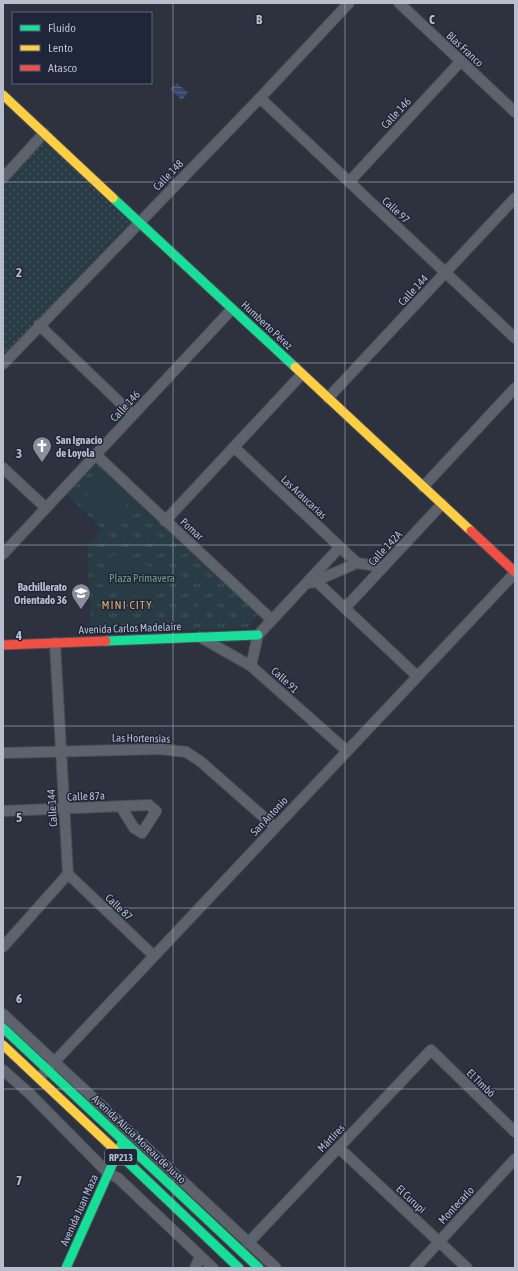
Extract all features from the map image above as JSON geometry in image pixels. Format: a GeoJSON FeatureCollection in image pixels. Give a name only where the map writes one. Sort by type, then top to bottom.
{"type":"FeatureCollection","features":[{"type":"Feature","properties":{"kind":"main road","name":"Humberto Pérez"},"geometry":{"type":"LineString","coordinates":[[3,95],[515,573]]}},
{"type":"Feature","properties":{"kind":"main road","name":"Avenida Carlos Madelaire"},"geometry":{"type":"LineString","coordinates":[[3,645],[258,635]]}},
{"type":"Feature","properties":{"kind":"main road","name":"Avenida Alicia Moreau de Justo"},"geometry":{"type":"LineString","coordinates":[[3,1028],[42,1075],[117,1153],[239,1268]]}},
{"type":"Feature","properties":{"kind":"main road","name":"Avenida Alicia Moreau de Justo"},"geometry":{"type":"LineString","coordinates":[[3,1045],[123,1140],[259,1268]]}},
{"type":"Feature","properties":{"kind":"main road","name":"Avenida Juan Maza"},"geometry":{"type":"LineString","coordinates":[[66,1268],[123,1140]]}},
{"type":"Feature","properties":{"kind":"street","name":"Calle 148"},"geometry":{"type":"LineString","coordinates":[[3,364],[39,325],[260,98],[349,3]]}},
{"type":"Feature","properties":{"kind":"street","name":"Blas Franco"},"geometry":{"type":"LineString","coordinates":[[399,3],[515,112]]}},
{"type":"Feature","properties":{"kind":"street","name":"Calle 146"},"geometry":{"type":"LineString","coordinates":[[349,182],[461,61]]}},
{"type":"Feature","properties":{"kind":"street","name":"Calle 97"},"geometry":{"type":"LineString","coordinates":[[260,98],[515,338]]}},
{"type":"Feature","properties":{"kind":"street"},"geometry":{"type":"LineString","coordinates":[[3,178],[44,134]]}},
{"type":"Feature","properties":{"kind":"street","name":"Calle 144"},"geometry":{"type":"LineString","coordinates":[[328,398],[515,198]]}},
{"type":"Feature","properties":{"kind":"street","name":"Calle 146"},"geometry":{"type":"LineString","coordinates":[[3,554],[232,309]]}},
{"type":"Feature","properties":{"kind":"street"},"geometry":{"type":"LineString","coordinates":[[39,325],[133,415]]}},
{"type":"Feature","properties":{"kind":"street"},"geometry":{"type":"LineString","coordinates":[[165,520],[235,448],[302,374]]}},
{"type":"Feature","properties":{"kind":"street"},"geometry":{"type":"LineString","coordinates":[[423,487],[515,388]]}},
{"type":"Feature","properties":{"kind":"street","name":"Las Araucarias"},"geometry":{"type":"LineString","coordinates":[[235,448],[358,563]]}},
{"type":"Feature","properties":{"kind":"street","name":"Pomar"},"geometry":{"type":"LineString","coordinates":[[96,455],[272,620]]}},
{"type":"Feature","properties":{"kind":"street"},"geometry":{"type":"LineString","coordinates":[[3,468],[46,508]]}},
{"type":"Feature","properties":{"kind":"street","name":"Calle 142A"},"geometry":{"type":"LineString","coordinates":[[345,608],[442,504]]}},
{"type":"Feature","properties":{"kind":"street"},"geometry":{"type":"LineString","coordinates":[[251,666],[258,635],[340,547]]}},
{"type":"Feature","properties":{"kind":"street"},"geometry":{"type":"LineString","coordinates":[[304,587],[358,563],[383,567]]}},
{"type":"Feature","properties":{"kind":"street","name":"San Antonio"},"geometry":{"type":"LineString","coordinates":[[42,1075],[515,573]]}},
{"type":"Feature","properties":{"kind":"street"},"geometry":{"type":"LineString","coordinates":[[316,581],[417,676]]}},
{"type":"Feature","properties":{"kind":"street","name":"Calle 91"},"geometry":{"type":"LineString","coordinates":[[200,637],[251,666],[347,751]]}},
{"type":"Feature","properties":{"kind":"street","name":"Calle 144"},"geometry":{"type":"LineString","coordinates":[[55,643],[68,874]]}},
{"type":"Feature","properties":{"kind":"street","name":"Las Hortensias"},"geometry":{"type":"LineString","coordinates":[[3,753],[161,749],[186,752],[200,761],[275,827]]}},
{"type":"Feature","properties":{"kind":"street","name":"Calle 87a"},"geometry":{"type":"LineString","coordinates":[[3,811],[121,806]]}},
{"type":"Feature","properties":{"kind":"street"},"geometry":{"type":"LineString","coordinates":[[3,948],[68,874]]}},
{"type":"Feature","properties":{"kind":"street","name":"Calle 87"},"geometry":{"type":"LineString","coordinates":[[68,874],[154,956]]}},
{"type":"Feature","properties":{"kind":"street"},"geometry":{"type":"LineString","coordinates":[[3,1014],[55,1061],[119,1124],[276,1268]]}},
{"type":"Feature","properties":{"kind":"street","name":"El Timbó"},"geometry":{"type":"LineString","coordinates":[[431,1050],[515,1132]]}},
{"type":"Feature","properties":{"kind":"street","name":"Mártires"},"geometry":{"type":"LineString","coordinates":[[248,1243],[431,1050]]}},
{"type":"Feature","properties":{"kind":"street"},"geometry":{"type":"LineString","coordinates":[[3,1070],[30,1094],[108,1173],[118,1178],[213,1268]]}},
{"type":"Feature","properties":{"kind":"street","name":"El Curupí"},"geometry":{"type":"LineString","coordinates":[[339,1148],[467,1268]]}},
{"type":"Feature","properties":{"kind":"street","name":"Montecarlo"},"geometry":{"type":"LineString","coordinates":[[414,1268],[515,1159]]}},
{"type":"Feature","properties":{"kind":"street"},"geometry":{"type":"LineString","coordinates":[[195,1268],[200,1257]]}},
{"type":"Feature","properties":{"kind":"green space"},"geometry":{"type":"Polygon","coordinates":[[[45,140],[132,222],[3,359],[3,185],[45,140]]]}},
{"type":"Feature","properties":{"kind":"green space","name":"Plaza Primavera"},"geometry":{"type":"Polygon","coordinates":[[[97,461],[258,614],[248,628],[91,633],[87,546],[102,529],[66,493],[97,461]]]}},
{"type":"Feature","properties":{"kind":"green space"},"geometry":{"type":"Polygon","coordinates":[[[101,481],[128,506],[112,522],[86,497],[101,481]]]}},
{"type":"Feature","properties":{"kind":"green space"},"geometry":{"type":"Polygon","coordinates":[[[112,554],[164,571],[154,602],[102,585],[112,554]]]}},
{"type":"Feature","properties":{"kind":"green space"},"geometry":{"type":"Polygon","coordinates":[[[204,597],[214,603],[204,618],[194,611],[204,597]]]}},
{"type":"Feature","properties":{"kind":"water"},"geometry":{"type":"Polygon","coordinates":[[[177,83],[188,93],[182,100],[170,89],[177,83]]]}},
{"type":"Feature","properties":{"kind":"traffic: fast"},"geometry":{"type":"LineString","coordinates":[[113,198],[295,367]]}},
{"type":"Feature","properties":{"kind":"traffic: fast"},"geometry":{"type":"LineString","coordinates":[[106,641],[258,635]]}},
{"type":"Feature","properties":{"kind":"traffic: fast"},"geometry":{"type":"LineString","coordinates":[[3,1028],[259,1268]]}},
{"type":"Feature","properties":{"kind":"traffic: fast"},"geometry":{"type":"LineString","coordinates":[[66,1268],[121,1145]]}},
{"type":"Feature","properties":{"kind":"traffic: fast"},"geometry":{"type":"LineString","coordinates":[[115,1150],[239,1268]]}},
{"type":"Feature","properties":{"kind":"traffic: slow"},"geometry":{"type":"LineString","coordinates":[[3,95],[113,198]]}},
{"type":"Feature","properties":{"kind":"traffic: slow"},"geometry":{"type":"LineString","coordinates":[[295,367],[471,531]]}},
{"type":"Feature","properties":{"kind":"traffic: slow"},"geometry":{"type":"LineString","coordinates":[[3,1045],[115,1150]]}},
{"type":"Feature","properties":{"kind":"traffic: jam"},"geometry":{"type":"LineString","coordinates":[[471,531],[515,572]]}},
{"type":"Feature","properties":{"kind":"traffic: jam"},"geometry":{"type":"LineString","coordinates":[[3,645],[106,641]]}},
{"type":"Feature","properties":{"kind":"place","name":"San Ignacio de Loyola"},"geometry":{"type":"Point","coordinates":[42,463]}},
{"type":"Feature","properties":{"kind":"place","name":"Bachillerato Orientado 36"},"geometry":{"type":"Point","coordinates":[81,610]}},
{"type":"Feature","properties":{"kind":"district","name":"MINI CITY"},"geometry":{"type":"Point","coordinates":[127,605]}}]}
